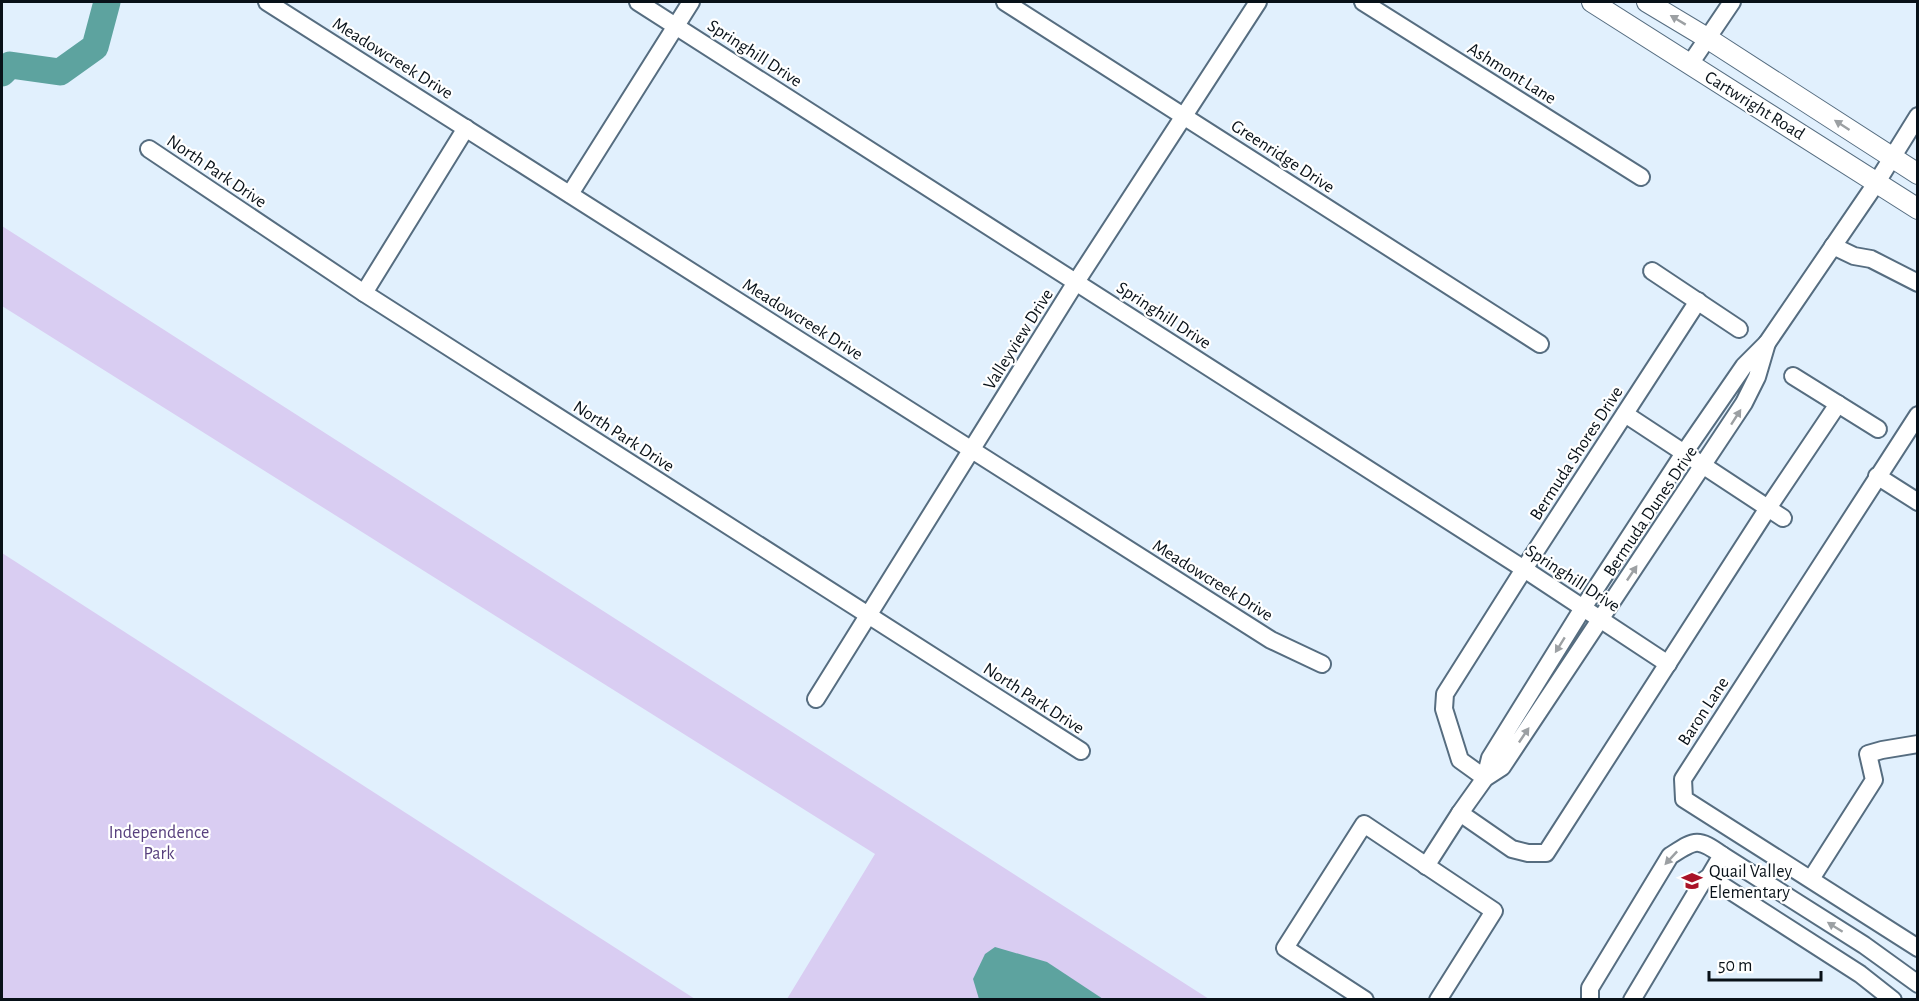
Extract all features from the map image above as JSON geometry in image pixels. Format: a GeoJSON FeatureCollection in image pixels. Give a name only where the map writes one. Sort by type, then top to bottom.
{"type":"FeatureCollection","features":[{"type":"Feature","properties":{"kind":"main road","name":"Cartwright Road"},"geometry":{"type":"LineString","coordinates":[[1592,2],[1917,209]]}},
{"type":"Feature","properties":{"kind":"main road","name":"Cartwright Road"},"geometry":{"type":"LineString","coordinates":[[1647,2],[1707,38],[1917,174]]}},
{"type":"Feature","properties":{"kind":"street","name":"Meadowcreek Drive"},"geometry":{"type":"LineString","coordinates":[[267,2],[1271,640],[1322,664]]}},
{"type":"Feature","properties":{"kind":"street","name":"Springhill Drive"},"geometry":{"type":"LineString","coordinates":[[638,2],[1524,569],[1668,664]]}},
{"type":"Feature","properties":{"kind":"street"},"geometry":{"type":"LineString","coordinates":[[570,194],[691,2]]}},
{"type":"Feature","properties":{"kind":"street","name":"Greenridge Drive"},"geometry":{"type":"LineString","coordinates":[[1005,2],[1540,344]]}},
{"type":"Feature","properties":{"kind":"street","name":"Valleyview Drive"},"geometry":{"type":"LineString","coordinates":[[816,699],[1076,282],[1258,2]]}},
{"type":"Feature","properties":{"kind":"street","name":"Ashmont Lane"},"geometry":{"type":"LineString","coordinates":[[1363,2],[1641,177]]}},
{"type":"Feature","properties":{"kind":"street"},"geometry":{"type":"LineString","coordinates":[[1690,64],[1732,2]]}},
{"type":"Feature","properties":{"kind":"street","name":"Bermuda Dunes Drive"},"geometry":{"type":"LineString","coordinates":[[1426,866],[1485,778],[1490,758],[1582,608],[1744,366],[1767,343],[1876,182],[1917,116]]}},
{"type":"Feature","properties":{"kind":"street"},"geometry":{"type":"LineString","coordinates":[[364,293],[466,128]]}},
{"type":"Feature","properties":{"kind":"street","name":"North Park Drive"},"geometry":{"type":"LineString","coordinates":[[149,149],[364,293],[1081,751]]}},
{"type":"Feature","properties":{"kind":"street"},"geometry":{"type":"LineString","coordinates":[[1833,246],[1854,256],[1871,259],[1917,283]]}},
{"type":"Feature","properties":{"kind":"street"},"geometry":{"type":"LineString","coordinates":[[1652,271],[1739,328]]}},
{"type":"Feature","properties":{"kind":"street","name":"Bermuda Shores Drive"},"geometry":{"type":"LineString","coordinates":[[1485,778],[1460,760],[1444,709],[1445,694],[1698,301]]}},
{"type":"Feature","properties":{"kind":"street","name":"Bermuda Dunes Drive"},"geometry":{"type":"LineString","coordinates":[[1485,778],[1502,767],[1704,466],[1744,403],[1757,377],[1767,343]]}},
{"type":"Feature","properties":{"kind":"street"},"geometry":{"type":"LineString","coordinates":[[1793,376],[1878,429]]}},
{"type":"Feature","properties":{"kind":"street"},"geometry":{"type":"LineString","coordinates":[[1460,813],[1512,849],[1528,853],[1546,853],[1768,508],[1838,404]]}},
{"type":"Feature","properties":{"kind":"street"},"geometry":{"type":"LineString","coordinates":[[1625,414],[1783,518]]}},
{"type":"Feature","properties":{"kind":"street","name":"Baron Lane"},"geometry":{"type":"LineString","coordinates":[[1917,415],[1683,779],[1684,799],[1917,948]]}},
{"type":"Feature","properties":{"kind":"street"},"geometry":{"type":"LineString","coordinates":[[1877,476],[1917,502]]}},
{"type":"Feature","properties":{"kind":"street"},"geometry":{"type":"LineString","coordinates":[[1811,879],[1874,780],[1868,754],[1917,744]]}},
{"type":"Feature","properties":{"kind":"street"},"geometry":{"type":"LineString","coordinates":[[1365,999],[1285,948],[1364,824],[1494,911],[1438,999]]}},
{"type":"Feature","properties":{"kind":"street"},"geometry":{"type":"LineString","coordinates":[[1590,999],[1590,988],[1670,856],[1691,842],[1707,844],[1874,953],[1917,984]]}},
{"type":"Feature","properties":{"kind":"street"},"geometry":{"type":"LineString","coordinates":[[1632,999],[1703,880],[1709,877],[1722,855]]}},
{"type":"Feature","properties":{"kind":"street"},"geometry":{"type":"LineString","coordinates":[[1709,877],[1860,974],[1893,999]]}},
{"type":"Feature","properties":{"kind":"street"},"geometry":{"type":"LineString","coordinates":[[1860,974],[1874,953]]}},
{"type":"Feature","properties":{"kind":"green space"},"geometry":{"type":"Polygon","coordinates":[[[2,226],[1209,999],[787,999],[875,854],[2,306],[2,226]]]}},
{"type":"Feature","properties":{"kind":"green space","name":"Independence Park"},"geometry":{"type":"Polygon","coordinates":[[[2,553],[695,999],[2,999],[2,553]]]}},
{"type":"Feature","properties":{"kind":"shaded area"},"geometry":{"type":"Polygon","coordinates":[[[995,947],[1047,962],[1103,999],[979,999],[973,979],[985,954],[995,947]]]}},
{"type":"Feature","properties":{"kind":"waterway"},"geometry":{"type":"LineString","coordinates":[[2,73],[10,65],[60,72],[95,47],[107,2]]}},
{"type":"Feature","properties":{"kind":"place","name":"Quail Valley Elementary"},"geometry":{"type":"Point","coordinates":[1692,881]}}]}
